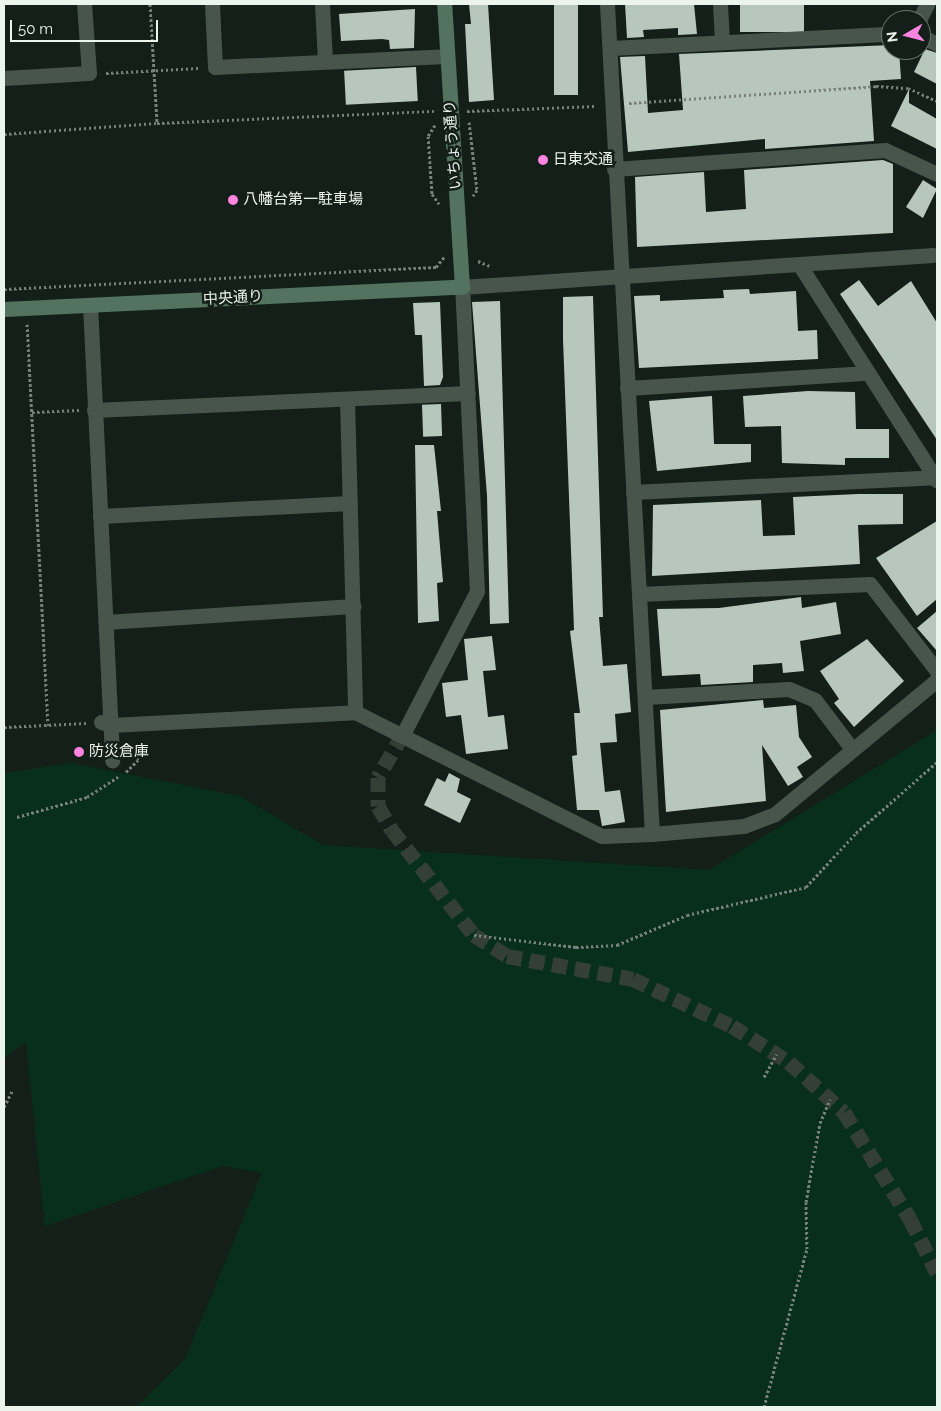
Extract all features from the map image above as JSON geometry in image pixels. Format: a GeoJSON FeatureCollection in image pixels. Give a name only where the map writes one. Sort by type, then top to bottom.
{"type":"FeatureCollection","features":[{"type":"Feature","properties":{"kind":"street"},"geometry":{"type":"LineString","coordinates":[[4,78],[88,74],[84,4]]}},
{"type":"Feature","properties":{"kind":"street"},"geometry":{"type":"LineString","coordinates":[[212,4],[215,67],[446,56]]}},
{"type":"Feature","properties":{"kind":"street"},"geometry":{"type":"LineString","coordinates":[[322,4],[325,61]]}},
{"type":"Feature","properties":{"kind":"street","name":"いちょう通り"},"geometry":{"type":"LineString","coordinates":[[444,4],[462,287]]}},
{"type":"Feature","properties":{"kind":"street"},"geometry":{"type":"LineString","coordinates":[[607,4],[614,104],[614,169],[652,834]]}},
{"type":"Feature","properties":{"kind":"street"},"geometry":{"type":"LineString","coordinates":[[720,4],[722,42]]}},
{"type":"Feature","properties":{"kind":"street"},"geometry":{"type":"LineString","coordinates":[[610,48],[881,34]]}},
{"type":"Feature","properties":{"kind":"street"},"geometry":{"type":"LineString","coordinates":[[614,169],[885,150],[937,174]]}},
{"type":"Feature","properties":{"kind":"street"},"geometry":{"type":"LineString","coordinates":[[403,734],[477,591],[462,287],[620,278],[936,254]]}},
{"type":"Feature","properties":{"kind":"street"},"geometry":{"type":"LineString","coordinates":[[799,264],[936,479]]}},
{"type":"Feature","properties":{"kind":"street","name":"中央通り"},"geometry":{"type":"LineString","coordinates":[[4,309],[462,287]]}},
{"type":"Feature","properties":{"kind":"street"},"geometry":{"type":"LineString","coordinates":[[90,305],[106,622],[106,724],[112,760]]}},
{"type":"Feature","properties":{"kind":"street"},"geometry":{"type":"LineString","coordinates":[[627,388],[868,373]]}},
{"type":"Feature","properties":{"kind":"street"},"geometry":{"type":"LineString","coordinates":[[94,410],[468,393]]}},
{"type":"Feature","properties":{"kind":"street"},"geometry":{"type":"LineString","coordinates":[[347,399],[356,712]]}},
{"type":"Feature","properties":{"kind":"street"},"geometry":{"type":"LineString","coordinates":[[633,492],[936,479]]}},
{"type":"Feature","properties":{"kind":"street"},"geometry":{"type":"LineString","coordinates":[[100,516],[350,503]]}},
{"type":"Feature","properties":{"kind":"street"},"geometry":{"type":"LineString","coordinates":[[639,594],[870,584],[937,671]]}},
{"type":"Feature","properties":{"kind":"street"},"geometry":{"type":"LineString","coordinates":[[106,622],[353,606]]}},
{"type":"Feature","properties":{"kind":"street"},"geometry":{"type":"LineString","coordinates":[[106,724],[356,712],[403,734],[602,836],[652,834],[744,826],[775,814],[937,680]]}},
{"type":"Feature","properties":{"kind":"street"},"geometry":{"type":"LineString","coordinates":[[644,698],[789,689],[815,700],[852,749]]}},
{"type":"Feature","properties":{"kind":"path"},"geometry":{"type":"LineString","coordinates":[[150,4],[157,123]]}},
{"type":"Feature","properties":{"kind":"path"},"geometry":{"type":"LineString","coordinates":[[88,74],[215,67]]}},
{"type":"Feature","properties":{"kind":"path"},"geometry":{"type":"LineString","coordinates":[[467,111],[614,104],[876,86],[908,88],[937,100]]}},
{"type":"Feature","properties":{"kind":"path"},"geometry":{"type":"LineString","coordinates":[[466,101],[467,111],[473,127],[477,190],[469,204]]}},
{"type":"Feature","properties":{"kind":"path"},"geometry":{"type":"LineString","coordinates":[[436,102],[437,121],[428,136],[432,194],[440,213]]}},
{"type":"Feature","properties":{"kind":"path"},"geometry":{"type":"LineString","coordinates":[[4,134],[157,123],[436,111]]}},
{"type":"Feature","properties":{"kind":"path"},"geometry":{"type":"LineString","coordinates":[[4,289],[436,267],[444,257],[443,248]]}},
{"type":"Feature","properties":{"kind":"path"},"geometry":{"type":"LineString","coordinates":[[473,256],[482,265],[500,265]]}},
{"type":"Feature","properties":{"kind":"path"},"geometry":{"type":"LineString","coordinates":[[27,321],[48,725]]}},
{"type":"Feature","properties":{"kind":"path"},"geometry":{"type":"LineString","coordinates":[[32,412],[94,410]]}},
{"type":"Feature","properties":{"kind":"path"},"geometry":{"type":"LineString","coordinates":[[4,727],[106,724],[138,760],[132,767],[87,797],[18,817]]}},
{"type":"Feature","properties":{"kind":"path"},"geometry":{"type":"LineString","coordinates":[[474,935],[576,947],[617,945],[687,915],[806,888],[856,833],[937,762]]}},
{"type":"Feature","properties":{"kind":"path"},"geometry":{"type":"LineString","coordinates":[[764,1077],[777,1054]]}},
{"type":"Feature","properties":{"kind":"path"},"geometry":{"type":"LineString","coordinates":[[4,1107],[12,1091]]}},
{"type":"Feature","properties":{"kind":"path"},"geometry":{"type":"LineString","coordinates":[[764,1407],[807,1249],[806,1202],[820,1123],[830,1099]]}},
{"type":"Feature","properties":{"kind":"green space"},"geometry":{"type":"Polygon","coordinates":[[[937,730],[937,1407],[136,1407],[185,1359],[262,1173],[223,1166],[45,1226],[26,1042],[4,1058],[4,773],[71,763],[240,796],[323,845],[709,870],[937,730]]]}},
{"type":"Feature","properties":{"kind":"building"},"geometry":{"type":"Polygon","coordinates":[[[469,4],[488,4],[494,100],[469,102],[465,24],[471,24],[469,4]]]}},
{"type":"Feature","properties":{"kind":"building"},"geometry":{"type":"Polygon","coordinates":[[[554,4],[578,4],[578,95],[554,95],[554,4]]]}},
{"type":"Feature","properties":{"kind":"building"},"geometry":{"type":"Polygon","coordinates":[[[625,4],[694,4],[697,34],[678,35],[678,28],[643,30],[644,37],[627,38],[625,4]]]}},
{"type":"Feature","properties":{"kind":"building"},"geometry":{"type":"Polygon","coordinates":[[[740,4],[804,4],[804,32],[740,32],[740,4]]]}},
{"type":"Feature","properties":{"kind":"building"},"geometry":{"type":"Polygon","coordinates":[[[415,9],[414,48],[390,49],[389,40],[382,39],[341,41],[339,14],[415,9]]]}},
{"type":"Feature","properties":{"kind":"building"},"geometry":{"type":"Polygon","coordinates":[[[881,45],[881,60],[900,60],[901,79],[870,81],[874,141],[765,149],[765,139],[628,152],[620,57],[645,56],[648,113],[683,110],[679,54],[881,45]]]}},
{"type":"Feature","properties":{"kind":"building"},"geometry":{"type":"Polygon","coordinates":[[[931,51],[937,53],[937,84],[914,72],[920,60],[931,60],[931,51]]]}},
{"type":"Feature","properties":{"kind":"building"},"geometry":{"type":"Polygon","coordinates":[[[416,67],[418,101],[346,105],[344,71],[416,67]]]}},
{"type":"Feature","properties":{"kind":"building"},"geometry":{"type":"Polygon","coordinates":[[[909,89],[909,103],[937,119],[937,149],[891,126],[909,89]]]}},
{"type":"Feature","properties":{"kind":"building"},"geometry":{"type":"Polygon","coordinates":[[[883,160],[893,164],[893,233],[637,247],[635,177],[704,172],[706,212],[746,209],[744,170],[883,160]]]}},
{"type":"Feature","properties":{"kind":"building"},"geometry":{"type":"Polygon","coordinates":[[[923,180],[937,189],[923,218],[906,207],[923,180]]]}},
{"type":"Feature","properties":{"kind":"building"},"geometry":{"type":"Polygon","coordinates":[[[859,280],[878,306],[911,281],[937,323],[937,440],[840,294],[859,280]]]}},
{"type":"Feature","properties":{"kind":"building"},"geometry":{"type":"Polygon","coordinates":[[[749,289],[750,294],[796,291],[798,331],[817,330],[818,359],[639,368],[634,296],[660,295],[660,301],[724,298],[723,290],[749,289]]]}},
{"type":"Feature","properties":{"kind":"building"},"geometry":{"type":"Polygon","coordinates":[[[593,296],[603,617],[599,617],[603,666],[627,664],[631,712],[615,714],[617,742],[600,743],[605,792],[620,790],[625,822],[602,826],[599,810],[577,810],[572,756],[577,755],[574,713],[580,713],[570,631],[574,630],[563,339],[563,297],[593,296]]]}},
{"type":"Feature","properties":{"kind":"building"},"geometry":{"type":"Polygon","coordinates":[[[500,301],[509,623],[490,624],[487,496],[472,302],[500,301]]]}},
{"type":"Feature","properties":{"kind":"building"},"geometry":{"type":"Polygon","coordinates":[[[440,302],[443,377],[440,385],[424,386],[422,335],[415,335],[413,303],[440,302]]]}},
{"type":"Feature","properties":{"kind":"building"},"geometry":{"type":"Polygon","coordinates":[[[808,391],[855,392],[856,429],[889,429],[889,458],[845,458],[845,465],[782,463],[781,426],[745,427],[743,396],[808,391]]]}},
{"type":"Feature","properties":{"kind":"building"},"geometry":{"type":"Polygon","coordinates":[[[712,396],[714,444],[751,444],[751,462],[657,471],[649,401],[712,396]]]}},
{"type":"Feature","properties":{"kind":"building"},"geometry":{"type":"Polygon","coordinates":[[[441,404],[442,436],[423,437],[422,405],[441,404]]]}},
{"type":"Feature","properties":{"kind":"building"},"geometry":{"type":"Polygon","coordinates":[[[415,445],[434,445],[441,511],[437,511],[443,582],[437,583],[439,621],[418,623],[415,445]]]}},
{"type":"Feature","properties":{"kind":"building"},"geometry":{"type":"Polygon","coordinates":[[[903,494],[903,524],[858,525],[860,564],[652,576],[653,505],[761,500],[763,536],[795,535],[793,497],[903,494]]]}},
{"type":"Feature","properties":{"kind":"building"},"geometry":{"type":"Polygon","coordinates":[[[937,521],[937,599],[917,616],[876,558],[937,521]]]}},
{"type":"Feature","properties":{"kind":"building"},"geometry":{"type":"Polygon","coordinates":[[[801,597],[802,608],[836,602],[841,634],[800,641],[804,671],[783,673],[782,663],[753,665],[753,682],[701,685],[700,674],[662,676],[657,609],[719,608],[801,597]]]}},
{"type":"Feature","properties":{"kind":"building"},"geometry":{"type":"Polygon","coordinates":[[[937,611],[937,651],[917,628],[937,611]]]}},
{"type":"Feature","properties":{"kind":"building"},"geometry":{"type":"Polygon","coordinates":[[[492,636],[496,670],[483,671],[488,717],[504,715],[508,749],[466,754],[461,715],[446,717],[442,683],[468,680],[464,639],[492,636]]]}},
{"type":"Feature","properties":{"kind":"building"},"geometry":{"type":"Polygon","coordinates":[[[867,639],[904,681],[854,727],[834,703],[839,699],[820,671],[867,639]]]}},
{"type":"Feature","properties":{"kind":"building"},"geometry":{"type":"Polygon","coordinates":[[[763,700],[764,708],[796,705],[799,737],[812,757],[797,767],[803,777],[788,786],[762,745],[766,801],[666,812],[660,710],[763,700]]]}},
{"type":"Feature","properties":{"kind":"building"},"geometry":{"type":"Polygon","coordinates":[[[449,773],[460,779],[457,792],[471,799],[460,823],[424,805],[437,778],[445,782],[449,773]]]}},
{"type":"Feature","properties":{"kind":"tunnel"},"geometry":{"type":"LineString","coordinates":[[403,734],[378,777],[378,806],[392,830],[474,935],[507,956],[633,979],[732,1026],[789,1062],[844,1112],[910,1219],[937,1273]]}},
{"type":"Feature","properties":{"kind":"place","name":"日東交通"},"geometry":{"type":"Point","coordinates":[543,160]}},
{"type":"Feature","properties":{"kind":"place","name":"八幡台第一駐車場"},"geometry":{"type":"Point","coordinates":[233,200]}},
{"type":"Feature","properties":{"kind":"place","name":"防災倉庫"},"geometry":{"type":"Point","coordinates":[79,752]}}]}
